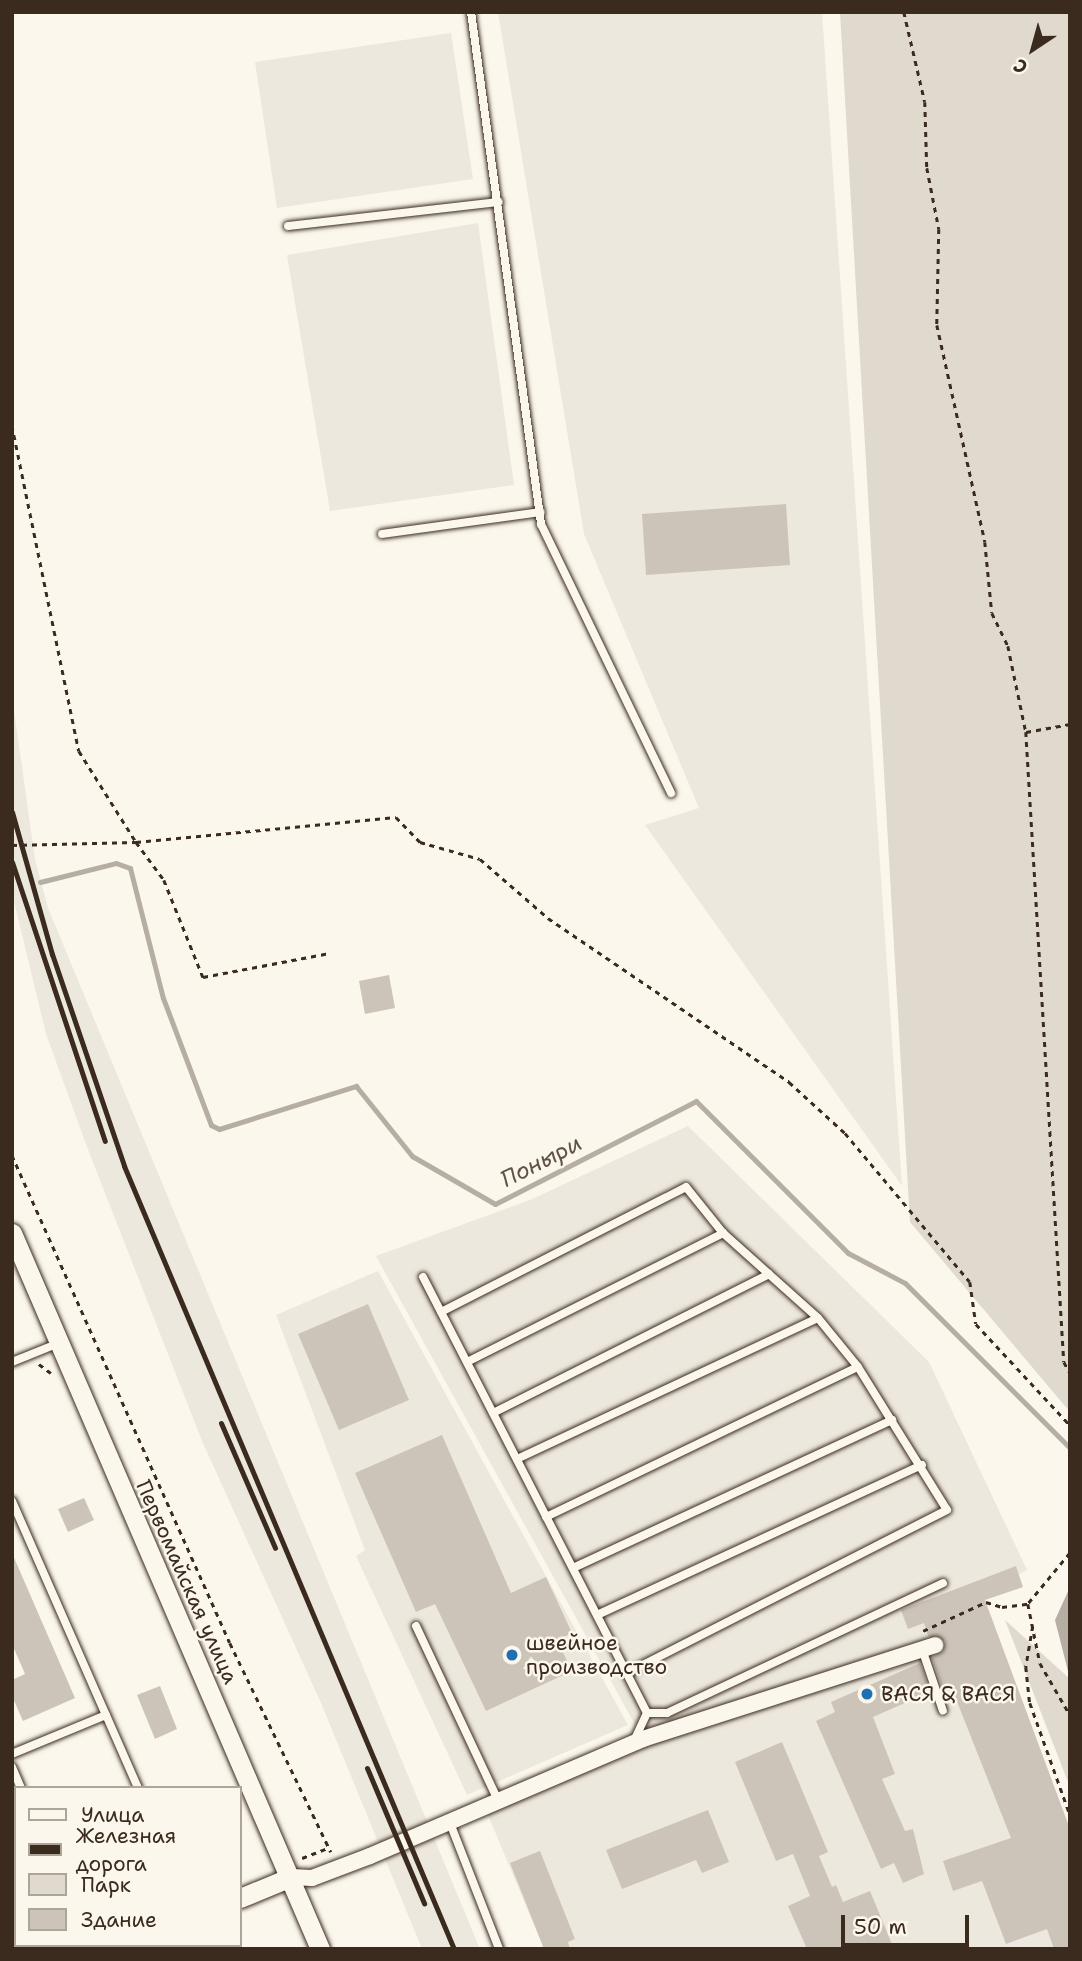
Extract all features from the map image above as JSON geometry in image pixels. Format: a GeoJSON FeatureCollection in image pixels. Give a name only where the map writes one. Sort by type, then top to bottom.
{"type":"FeatureCollection","features":[{"type":"Feature","properties":{"kind":"street","name":"Первомайская улица"},"geometry":{"type":"LineString","coordinates":[[12,1233],[294,1869],[320,1949]]}},
{"type":"Feature","properties":{"kind":"street"},"geometry":{"type":"LineString","coordinates":[[242,1897],[294,1869],[312,1878],[450,1823],[633,1743],[929,1647]]}},
{"type":"Feature","properties":{"kind":"lane"},"geometry":{"type":"LineString","coordinates":[[471,12],[540,512],[671,793]]}},
{"type":"Feature","properties":{"kind":"lane"},"geometry":{"type":"LineString","coordinates":[[288,226],[499,202]]}},
{"type":"Feature","properties":{"kind":"lane"},"geometry":{"type":"LineString","coordinates":[[382,534],[540,512]]}},
{"type":"Feature","properties":{"kind":"lane"},"geometry":{"type":"LineString","coordinates":[[441,1312],[686,1187],[723,1233],[818,1318],[858,1367],[922,1465],[947,1510],[627,1673]]}},
{"type":"Feature","properties":{"kind":"lane"},"geometry":{"type":"LineString","coordinates":[[467,1362],[723,1233]]}},
{"type":"Feature","properties":{"kind":"lane"},"geometry":{"type":"LineString","coordinates":[[493,1413],[769,1274]]}},
{"type":"Feature","properties":{"kind":"lane"},"geometry":{"type":"LineString","coordinates":[[423,1277],[647,1713]]}},
{"type":"Feature","properties":{"kind":"lane"},"geometry":{"type":"LineString","coordinates":[[516,1459],[818,1318]]}},
{"type":"Feature","properties":{"kind":"lane"},"geometry":{"type":"LineString","coordinates":[[12,1362],[59,1343]]}},
{"type":"Feature","properties":{"kind":"lane"},"geometry":{"type":"LineString","coordinates":[[546,1517],[858,1367]]}},
{"type":"Feature","properties":{"kind":"lane"},"geometry":{"type":"LineString","coordinates":[[573,1568],[892,1420]]}},
{"type":"Feature","properties":{"kind":"lane"},"geometry":{"type":"LineString","coordinates":[[597,1615],[922,1465]]}},
{"type":"Feature","properties":{"kind":"lane"},"geometry":{"type":"LineString","coordinates":[[12,1501],[137,1786]]}},
{"type":"Feature","properties":{"kind":"lane"},"geometry":{"type":"LineString","coordinates":[[647,1713],[667,1713],[943,1583]]}},
{"type":"Feature","properties":{"kind":"lane"},"geometry":{"type":"LineString","coordinates":[[416,1626],[499,1802]]}},
{"type":"Feature","properties":{"kind":"lane"},"geometry":{"type":"LineString","coordinates":[[929,1647],[943,1712]]}},
{"type":"Feature","properties":{"kind":"lane"},"geometry":{"type":"LineString","coordinates":[[633,1743],[647,1713]]}},
{"type":"Feature","properties":{"kind":"lane"},"geometry":{"type":"LineString","coordinates":[[12,1754],[106,1715]]}},
{"type":"Feature","properties":{"kind":"lane"},"geometry":{"type":"LineString","coordinates":[[12,1767],[19,1786]]}},
{"type":"Feature","properties":{"kind":"lane"},"geometry":{"type":"LineString","coordinates":[[450,1823],[499,1949]]}},
{"type":"Feature","properties":{"kind":"path"},"geometry":{"type":"LineString","coordinates":[[904,12],[925,102],[927,168],[939,229],[937,325],[985,542],[992,613],[1009,646],[1026,732],[1064,1362],[1070,1373]]}},
{"type":"Feature","properties":{"kind":"path"},"geometry":{"type":"LineString","coordinates":[[12,425],[79,751],[136,842],[164,880],[203,977],[330,953]]}},
{"type":"Feature","properties":{"kind":"path"},"geometry":{"type":"LineString","coordinates":[[1026,732],[1070,724]]}},
{"type":"Feature","properties":{"kind":"path"},"geometry":{"type":"LineString","coordinates":[[12,845],[136,842],[396,817],[420,842],[480,859],[548,918],[789,1082],[845,1133],[970,1282],[976,1324],[1070,1425]]}},
{"type":"Feature","properties":{"kind":"path"},"geometry":{"type":"LineString","coordinates":[[12,1155],[230,1643],[339,1867]]}},
{"type":"Feature","properties":{"kind":"path"},"geometry":{"type":"LineString","coordinates":[[929,1647],[922,1627],[986,1602],[1002,1607],[1028,1604],[1070,1553]]}},
{"type":"Feature","properties":{"kind":"path"},"geometry":{"type":"LineString","coordinates":[[1028,1604],[1040,1663],[1070,1715]]}},
{"type":"Feature","properties":{"kind":"path"},"geometry":{"type":"LineString","coordinates":[[1033,1626],[1027,1654],[1031,1703],[1070,1815]]}},
{"type":"Feature","properties":{"kind":"path"},"geometry":{"type":"LineString","coordinates":[[294,1869],[329,1848]]}},
{"type":"Feature","properties":{"kind":"shaded area"},"geometry":{"type":"Polygon","coordinates":[[[498,12],[822,12],[902,1186],[645,825],[699,808],[584,534],[498,12]]]}},
{"type":"Feature","properties":{"kind":"shaded area"},"geometry":{"type":"Polygon","coordinates":[[[451,33],[473,179],[277,208],[255,62],[451,33]]]}},
{"type":"Feature","properties":{"kind":"shaded area"},"geometry":{"type":"Polygon","coordinates":[[[478,223],[514,485],[330,511],[287,255],[478,223]]]}},
{"type":"Feature","properties":{"kind":"shaded area"},"geometry":{"type":"Polygon","coordinates":[[[12,696],[35,859],[48,908],[480,1949],[422,1949],[321,1703],[202,1441],[87,1147],[46,1034],[12,893],[12,696]]]}},
{"type":"Feature","properties":{"kind":"shaded area"},"geometry":{"type":"Polygon","coordinates":[[[688,1126],[929,1362],[1027,1570],[982,1595],[1070,1949],[544,1949],[485,1808],[643,1739],[376,1256],[530,1200],[688,1126]]]}},
{"type":"Feature","properties":{"kind":"shaded area"},"geometry":{"type":"Polygon","coordinates":[[[378,1271],[628,1725],[467,1795],[356,1556],[365,1550],[276,1315],[378,1271]]]}},
{"type":"Feature","properties":{"kind":"shaded area"},"geometry":{"type":"Polygon","coordinates":[[[1070,1587],[1070,1679],[1055,1620],[1070,1587]]]}},
{"type":"Feature","properties":{"kind":"green space"},"geometry":{"type":"Polygon","coordinates":[[[840,12],[1070,12],[1070,1412],[910,1222],[840,12]]]}},
{"type":"Feature","properties":{"kind":"green space"},"geometry":{"type":"Polygon","coordinates":[[[1005,1620],[1070,1679],[1070,1787],[1005,1620]]]}},
{"type":"Feature","properties":{"kind":"building"},"geometry":{"type":"Polygon","coordinates":[[[786,504],[790,565],[646,575],[642,514],[786,504]]]}},
{"type":"Feature","properties":{"kind":"building"},"geometry":{"type":"Polygon","coordinates":[[[389,975],[395,1008],[365,1014],[359,981],[389,975]]]}},
{"type":"Feature","properties":{"kind":"building"},"geometry":{"type":"Polygon","coordinates":[[[368,1304],[409,1400],[339,1430],[298,1334],[368,1304]]]}},
{"type":"Feature","properties":{"kind":"building"},"geometry":{"type":"Polygon","coordinates":[[[442,1435],[511,1593],[546,1577],[572,1633],[557,1640],[572,1671],[486,1711],[435,1604],[416,1612],[355,1473],[442,1435]]]}},
{"type":"Feature","properties":{"kind":"building"},"geometry":{"type":"Polygon","coordinates":[[[84,1498],[94,1520],[68,1532],[58,1509],[84,1498]]]}},
{"type":"Feature","properties":{"kind":"building"},"geometry":{"type":"Polygon","coordinates":[[[12,1553],[75,1698],[23,1721],[12,1696],[12,1680],[25,1674],[12,1644],[12,1553]]]}},
{"type":"Feature","properties":{"kind":"building"},"geometry":{"type":"Polygon","coordinates":[[[1016,1566],[1023,1587],[985,1600],[1070,1829],[1070,1949],[1054,1949],[1047,1929],[1006,1944],[982,1881],[953,1891],[943,1861],[1011,1838],[950,1684],[942,1687],[932,1658],[943,1651],[945,1641],[928,1636],[924,1623],[908,1629],[901,1610],[1016,1566]]]}},
{"type":"Feature","properties":{"kind":"building"},"geometry":{"type":"Polygon","coordinates":[[[920,1663],[930,1692],[873,1717],[895,1774],[882,1779],[905,1831],[913,1829],[924,1874],[903,1883],[894,1863],[881,1869],[816,1721],[835,1712],[831,1702],[920,1663]]]}},
{"type":"Feature","properties":{"kind":"building"},"geometry":{"type":"Polygon","coordinates":[[[160,1686],[177,1729],[155,1739],[137,1695],[160,1686]]]}},
{"type":"Feature","properties":{"kind":"building"},"geometry":{"type":"Polygon","coordinates":[[[782,1742],[828,1852],[819,1856],[832,1887],[836,1885],[843,1902],[870,1891],[894,1949],[807,1949],[788,1906],[810,1896],[793,1854],[776,1861],[735,1762],[782,1742]]]}},
{"type":"Feature","properties":{"kind":"building"},"geometry":{"type":"Polygon","coordinates":[[[708,1810],[729,1862],[702,1873],[696,1860],[622,1889],[606,1850],[708,1810]]]}},
{"type":"Feature","properties":{"kind":"building"},"geometry":{"type":"Polygon","coordinates":[[[540,1851],[575,1939],[568,1942],[570,1949],[544,1949],[510,1863],[540,1851]]]}},
{"type":"Feature","properties":{"kind":"waterway","name":"Поныри"},"geometry":{"type":"LineString","coordinates":[[40,882],[116,863],[130,868],[163,998],[211,1125],[219,1129],[356,1086],[412,1156],[495,1204],[696,1101],[848,1253],[905,1283],[1070,1448]]}},
{"type":"Feature","properties":{"kind":"railway"},"geometry":{"type":"LineString","coordinates":[[12,812],[52,954],[124,1166],[454,1949]]}},
{"type":"Feature","properties":{"kind":"railway"},"geometry":{"type":"LineString","coordinates":[[12,862],[105,1141]]}},
{"type":"Feature","properties":{"kind":"railway"},"geometry":{"type":"LineString","coordinates":[[221,1423],[275,1548]]}},
{"type":"Feature","properties":{"kind":"railway"},"geometry":{"type":"LineString","coordinates":[[367,1768],[424,1903]]}},
{"type":"Feature","properties":{"kind":"place","name":"швейное производство"},"geometry":{"type":"Point","coordinates":[512,1655]}},
{"type":"Feature","properties":{"kind":"place","name":"ВАСЯ & ВАСЯ"},"geometry":{"type":"Point","coordinates":[867,1694]}}]}
